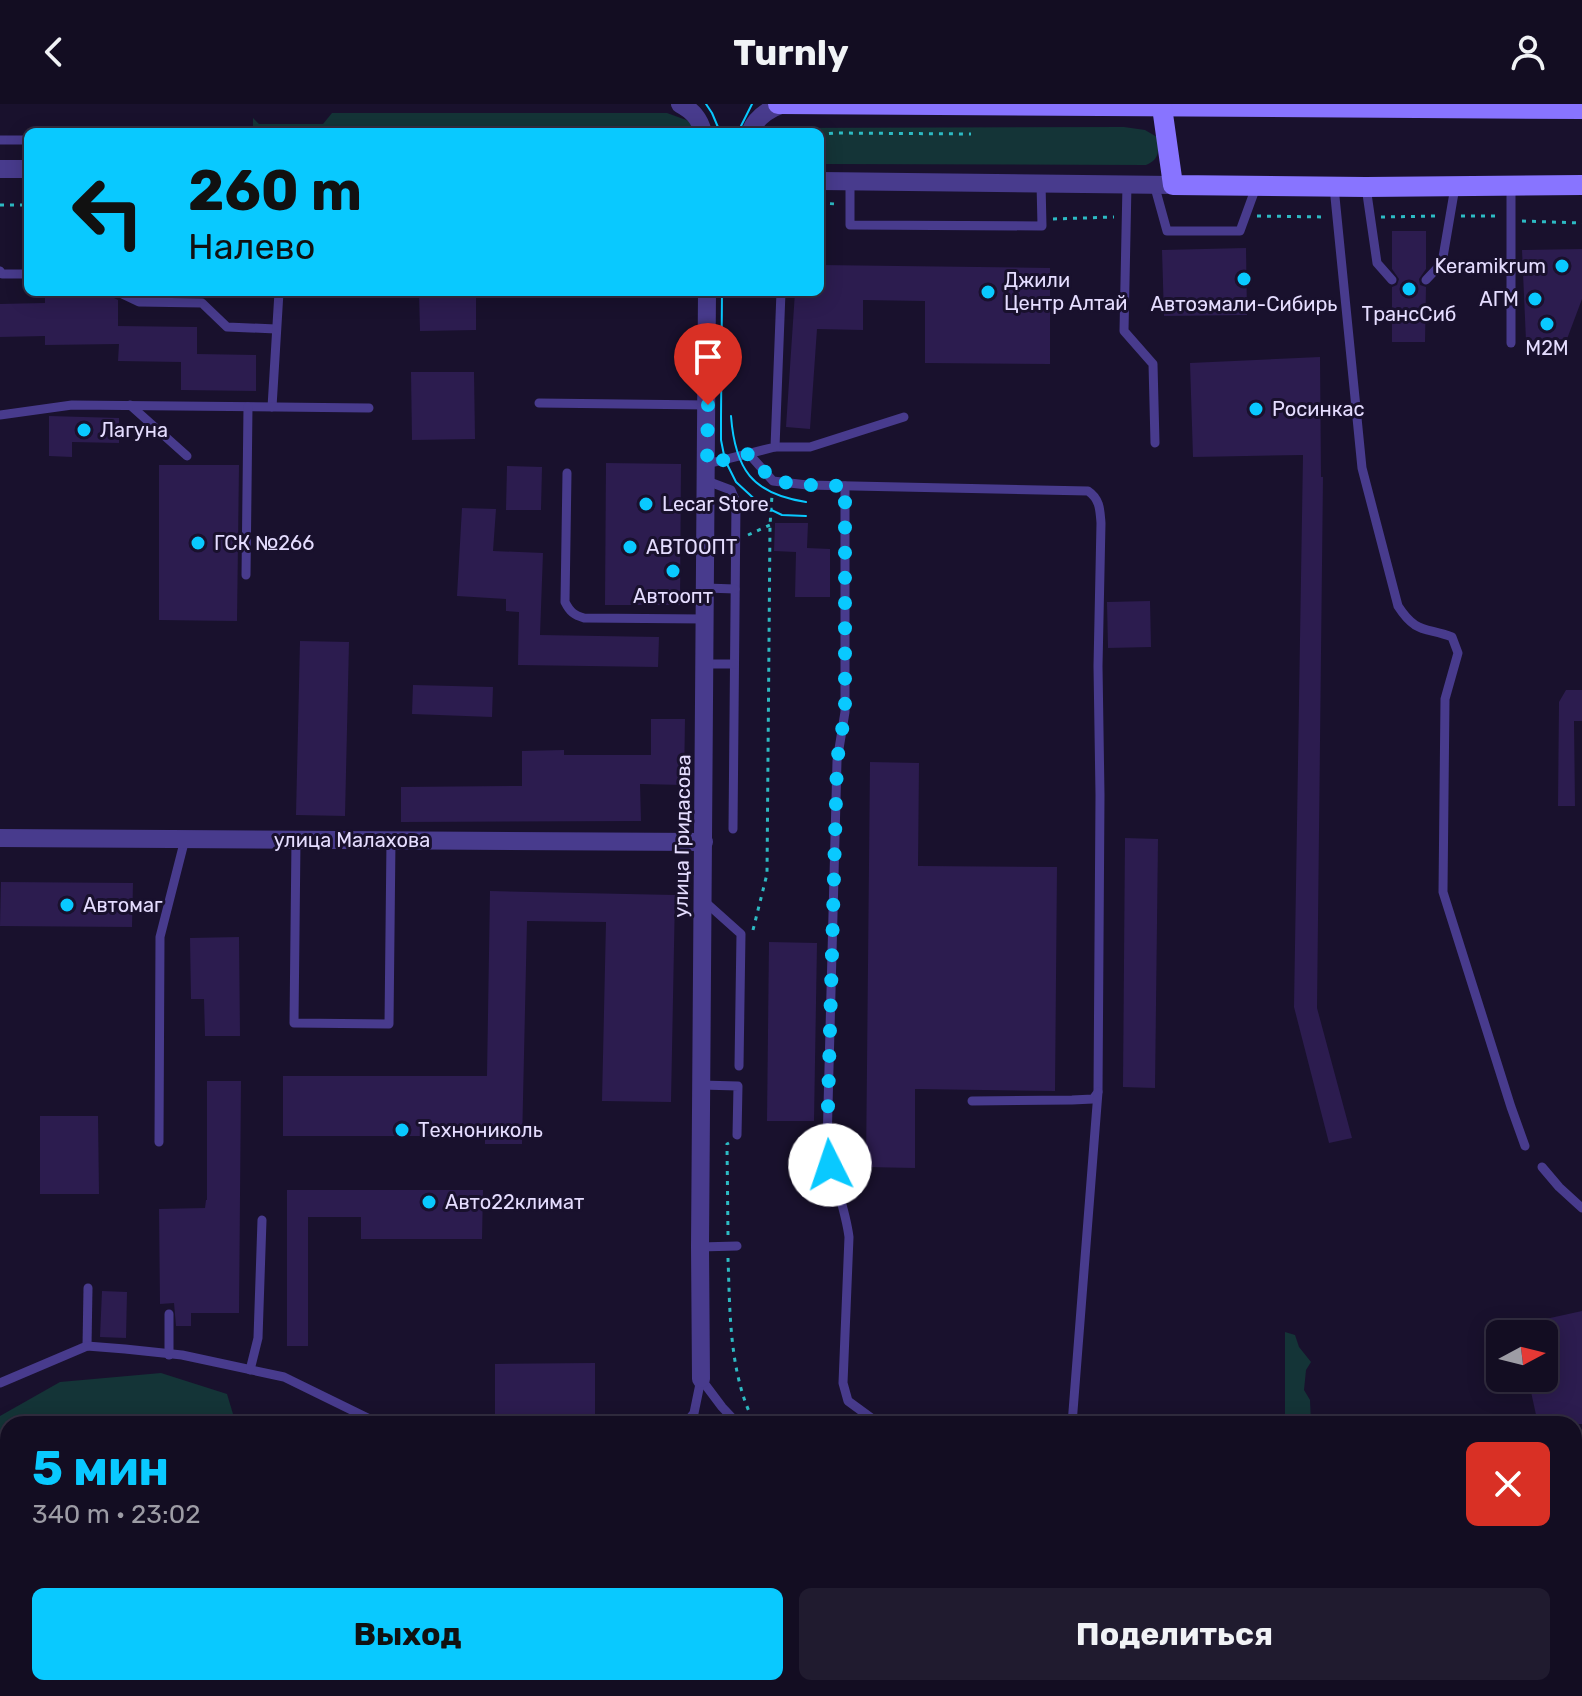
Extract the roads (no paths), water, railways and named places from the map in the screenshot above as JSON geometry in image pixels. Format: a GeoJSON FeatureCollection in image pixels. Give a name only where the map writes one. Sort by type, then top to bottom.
{"type":"FeatureCollection","features":[{"type":"Feature","properties":{"kind":"main road"},"geometry":{"type":"LineString","coordinates":[[781,104],[1582,109]]}},
{"type":"Feature","properties":{"kind":"main road"},"geometry":{"type":"LineString","coordinates":[[1162,106],[1164,184],[1334,187],[1582,185]]}},
{"type":"Feature","properties":{"kind":"street"},"geometry":{"type":"LineString","coordinates":[[680,104],[698,117],[702,128]]}},
{"type":"Feature","properties":{"kind":"street"},"geometry":{"type":"LineString","coordinates":[[752,128],[762,115],[781,104]]}},
{"type":"Feature","properties":{"kind":"street"},"geometry":{"type":"LineString","coordinates":[[0,169],[24,169]]}},
{"type":"Feature","properties":{"kind":"street"},"geometry":{"type":"LineString","coordinates":[[824,181],[1164,184]]}},
{"type":"Feature","properties":{"kind":"street","name":"улица Гридасова"},"geometry":{"type":"LineString","coordinates":[[701,1379],[707,296]]}},
{"type":"Feature","properties":{"kind":"street","name":"улица Малахова"},"geometry":{"type":"LineString","coordinates":[[0,838],[704,842]]}},
{"type":"Feature","properties":{"kind":"lane"},"geometry":{"type":"LineString","coordinates":[[0,140],[24,140]]}},
{"type":"Feature","properties":{"kind":"lane"},"geometry":{"type":"LineString","coordinates":[[850,182],[850,225],[1042,226],[1041,183]]}},
{"type":"Feature","properties":{"kind":"lane"},"geometry":{"type":"LineString","coordinates":[[1127,184],[1124,331],[1153,364],[1155,443]]}},
{"type":"Feature","properties":{"kind":"lane"},"geometry":{"type":"LineString","coordinates":[[1164,184],[1167,231],[1240,231],[1256,186]]}},
{"type":"Feature","properties":{"kind":"lane"},"geometry":{"type":"LineString","coordinates":[[1426,280],[1442,263],[1455,186]]}},
{"type":"Feature","properties":{"kind":"lane"},"geometry":{"type":"LineString","coordinates":[[1511,186],[1511,343]]}},
{"type":"Feature","properties":{"kind":"lane"},"geometry":{"type":"LineString","coordinates":[[1334,187],[1362,468],[1398,606],[1408,621],[1422,630],[1452,637],[1458,653],[1445,699],[1443,892],[1525,1146]]}},
{"type":"Feature","properties":{"kind":"lane"},"geometry":{"type":"LineString","coordinates":[[1366,187],[1377,263],[1392,280]]}},
{"type":"Feature","properties":{"kind":"lane"},"geometry":{"type":"LineString","coordinates":[[0,271],[2,274],[24,274]]}},
{"type":"Feature","properties":{"kind":"lane"},"geometry":{"type":"LineString","coordinates":[[126,296],[139,302],[202,303],[227,327],[276,329]]}},
{"type":"Feature","properties":{"kind":"lane"},"geometry":{"type":"LineString","coordinates":[[272,407],[279,296]]}},
{"type":"Feature","properties":{"kind":"lane"},"geometry":{"type":"LineString","coordinates":[[775,447],[781,296]]}},
{"type":"Feature","properties":{"kind":"lane"},"geometry":{"type":"LineString","coordinates":[[539,403],[708,405]]}},
{"type":"Feature","properties":{"kind":"lane"},"geometry":{"type":"LineString","coordinates":[[0,415],[72,405],[369,408]]}},
{"type":"Feature","properties":{"kind":"lane"},"geometry":{"type":"LineString","coordinates":[[129,405],[187,456]]}},
{"type":"Feature","properties":{"kind":"lane"},"geometry":{"type":"LineString","coordinates":[[246,575],[248,407]]}},
{"type":"Feature","properties":{"kind":"lane"},"geometry":{"type":"LineString","coordinates":[[733,829],[736,502],[731,490],[707,472],[749,454],[775,447],[810,447],[904,417]]}},
{"type":"Feature","properties":{"kind":"lane"},"geometry":{"type":"LineString","coordinates":[[749,454],[773,481],[807,485],[1088,491],[1096,496],[1100,505],[1098,1092],[1073,1416]]}},
{"type":"Feature","properties":{"kind":"lane"},"geometry":{"type":"LineString","coordinates":[[567,473],[565,602],[569,610],[584,618],[706,619]]}},
{"type":"Feature","properties":{"kind":"lane"},"geometry":{"type":"LineString","coordinates":[[845,486],[845,712],[837,761],[827,1145],[830,1165],[846,1214],[849,1237],[843,1383],[848,1401],[869,1416]]}},
{"type":"Feature","properties":{"kind":"lane"},"geometry":{"type":"LineString","coordinates":[[706,588],[735,589]]}},
{"type":"Feature","properties":{"kind":"lane"},"geometry":{"type":"LineString","coordinates":[[705,664],[734,664]]}},
{"type":"Feature","properties":{"kind":"lane"},"geometry":{"type":"LineString","coordinates":[[159,1142],[160,937],[185,839]]}},
{"type":"Feature","properties":{"kind":"lane"},"geometry":{"type":"LineString","coordinates":[[296,840],[294,1023],[389,1024],[391,840]]}},
{"type":"Feature","properties":{"kind":"lane"},"geometry":{"type":"LineString","coordinates":[[703,900],[741,934],[739,1066]]}},
{"type":"Feature","properties":{"kind":"lane"},"geometry":{"type":"LineString","coordinates":[[701,1085],[738,1086],[737,1135]]}},
{"type":"Feature","properties":{"kind":"lane"},"geometry":{"type":"LineString","coordinates":[[972,1101],[1093,1099],[1098,1092]]}},
{"type":"Feature","properties":{"kind":"lane"},"geometry":{"type":"LineString","coordinates":[[1542,1167],[1582,1208]]}},
{"type":"Feature","properties":{"kind":"lane"},"geometry":{"type":"LineString","coordinates":[[250,1370],[258,1338],[262,1220]]}},
{"type":"Feature","properties":{"kind":"lane"},"geometry":{"type":"LineString","coordinates":[[700,1247],[732,1246]]}},
{"type":"Feature","properties":{"kind":"lane"},"geometry":{"type":"LineString","coordinates":[[87,1346],[88,1288]]}},
{"type":"Feature","properties":{"kind":"lane"},"geometry":{"type":"LineString","coordinates":[[169,1314],[169,1355]]}},
{"type":"Feature","properties":{"kind":"lane"},"geometry":{"type":"LineString","coordinates":[[0,1383],[87,1346],[182,1355],[284,1377],[364,1416]]}},
{"type":"Feature","properties":{"kind":"lane"},"geometry":{"type":"LineString","coordinates":[[701,1379],[731,1416]]}},
{"type":"Feature","properties":{"kind":"lane","name":"улица Гридасова"},"geometry":{"type":"LineString","coordinates":[[692,1416],[701,1379]]}},
{"type":"Feature","properties":{"kind":"tram line"},"geometry":{"type":"LineString","coordinates":[[706,104],[718,128]]}},
{"type":"Feature","properties":{"kind":"tram line"},"geometry":{"type":"LineString","coordinates":[[740,128],[752,104]]}},
{"type":"Feature","properties":{"kind":"tram line"},"geometry":{"type":"LineString","coordinates":[[722,296],[721,440],[725,460],[736,482],[761,505],[782,515],[806,516]]}},
{"type":"Feature","properties":{"kind":"tram line"},"geometry":{"type":"LineString","coordinates":[[731,416],[737,451],[750,476],[772,493],[806,502]]}},
{"type":"Feature","properties":{"kind":"place","name":"Keramikrum"},"geometry":{"type":"Point","coordinates":[1562,266]}},
{"type":"Feature","properties":{"kind":"place","name":"Автоэмали-Сибирь"},"geometry":{"type":"Point","coordinates":[1244,279]}},
{"type":"Feature","properties":{"kind":"place","name":"ТрансСиб"},"geometry":{"type":"Point","coordinates":[1409,289]}},
{"type":"Feature","properties":{"kind":"place","name":"Джили Центр Алтай"},"geometry":{"type":"Point","coordinates":[988,292]}},
{"type":"Feature","properties":{"kind":"place","name":"АГМ"},"geometry":{"type":"Point","coordinates":[1535,299]}},
{"type":"Feature","properties":{"kind":"place","name":"М2М"},"geometry":{"type":"Point","coordinates":[1547,324]}},
{"type":"Feature","properties":{"kind":"place","name":"Росинкас"},"geometry":{"type":"Point","coordinates":[1256,409]}},
{"type":"Feature","properties":{"kind":"place","name":"Лагуна"},"geometry":{"type":"Point","coordinates":[84,430]}},
{"type":"Feature","properties":{"kind":"place","name":"Lecar Store"},"geometry":{"type":"Point","coordinates":[646,504]}},
{"type":"Feature","properties":{"kind":"place","name":"ГСК №266"},"geometry":{"type":"Point","coordinates":[198,543]}},
{"type":"Feature","properties":{"kind":"place","name":"АВТООПТ"},"geometry":{"type":"Point","coordinates":[630,547]}},
{"type":"Feature","properties":{"kind":"place","name":"Автоопт"},"geometry":{"type":"Point","coordinates":[673,571]}},
{"type":"Feature","properties":{"kind":"place","name":"Автомаг"},"geometry":{"type":"Point","coordinates":[67,905]}},
{"type":"Feature","properties":{"kind":"place","name":"Технониколь"},"geometry":{"type":"Point","coordinates":[402,1130]}},
{"type":"Feature","properties":{"kind":"place","name":"Авто22климат"},"geometry":{"type":"Point","coordinates":[429,1202]}}]}
